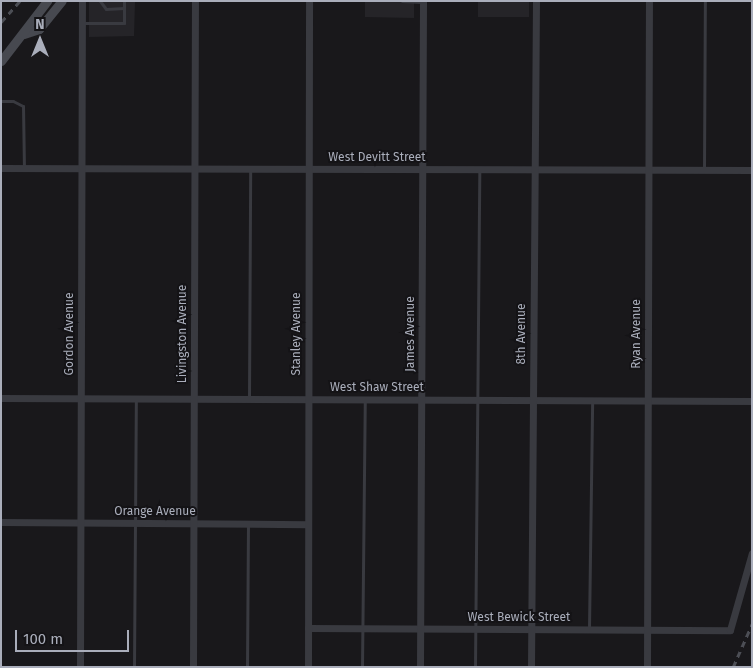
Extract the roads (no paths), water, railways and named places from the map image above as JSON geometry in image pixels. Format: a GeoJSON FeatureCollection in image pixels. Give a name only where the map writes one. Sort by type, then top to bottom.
{"type":"FeatureCollection","features":[{"type":"Feature","properties":{"kind":"main road"},"geometry":{"type":"LineString","coordinates":[[1,61],[24,34],[47,1]]}},
{"type":"Feature","properties":{"kind":"main road"},"geometry":{"type":"LineString","coordinates":[[24,34],[39,29],[62,1]]}},
{"type":"Feature","properties":{"kind":"street","name":"Gordon Avenue"},"geometry":{"type":"LineString","coordinates":[[80,667],[82,1]]}},
{"type":"Feature","properties":{"kind":"street","name":"Livingston Avenue"},"geometry":{"type":"LineString","coordinates":[[193,667],[195,1]]}},
{"type":"Feature","properties":{"kind":"street","name":"Stanley Avenue"},"geometry":{"type":"LineString","coordinates":[[308,667],[309,1]]}},
{"type":"Feature","properties":{"kind":"street","name":"James Avenue"},"geometry":{"type":"LineString","coordinates":[[420,667],[423,1]]}},
{"type":"Feature","properties":{"kind":"street","name":"8th Avenue"},"geometry":{"type":"LineString","coordinates":[[531,667],[536,1]]}},
{"type":"Feature","properties":{"kind":"street","name":"Ryan Avenue"},"geometry":{"type":"LineString","coordinates":[[647,667],[648,1]]}},
{"type":"Feature","properties":{"kind":"street","name":"West Devitt Street"},"geometry":{"type":"LineString","coordinates":[[1,168],[752,170]]}},
{"type":"Feature","properties":{"kind":"street","name":"West Shaw Street"},"geometry":{"type":"LineString","coordinates":[[1,398],[752,401]]}},
{"type":"Feature","properties":{"kind":"street","name":"Orange Avenue"},"geometry":{"type":"LineString","coordinates":[[1,522],[308,524]]}},
{"type":"Feature","properties":{"kind":"street","name":"West Bewick Street"},"geometry":{"type":"LineString","coordinates":[[308,628],[730,630],[752,553]]}},
{"type":"Feature","properties":{"kind":"lane"},"geometry":{"type":"LineString","coordinates":[[100,1],[106,8],[124,8]]}},
{"type":"Feature","properties":{"kind":"lane"},"geometry":{"type":"LineString","coordinates":[[82,23],[124,23],[124,1]]}},
{"type":"Feature","properties":{"kind":"lane"},"geometry":{"type":"LineString","coordinates":[[402,1],[423,1]]}},
{"type":"Feature","properties":{"kind":"lane"},"geometry":{"type":"LineString","coordinates":[[704,170],[705,1]]}},
{"type":"Feature","properties":{"kind":"lane"},"geometry":{"type":"LineString","coordinates":[[1,101],[13,101],[24,106],[24,168]]}},
{"type":"Feature","properties":{"kind":"lane"},"geometry":{"type":"LineString","coordinates":[[249,399],[250,169]]}},
{"type":"Feature","properties":{"kind":"lane"},"geometry":{"type":"LineString","coordinates":[[476,667],[479,169]]}},
{"type":"Feature","properties":{"kind":"lane"},"geometry":{"type":"LineString","coordinates":[[134,667],[136,398]]}},
{"type":"Feature","properties":{"kind":"lane"},"geometry":{"type":"LineString","coordinates":[[362,667],[364,399]]}},
{"type":"Feature","properties":{"kind":"lane"},"geometry":{"type":"LineString","coordinates":[[589,629],[592,400]]}},
{"type":"Feature","properties":{"kind":"lane"},"geometry":{"type":"LineString","coordinates":[[247,667],[248,524]]}},
{"type":"Feature","properties":{"kind":"railway"},"geometry":{"type":"LineString","coordinates":[[1,22],[20,1]]}},
{"type":"Feature","properties":{"kind":"railway"},"geometry":{"type":"LineString","coordinates":[[733,667],[752,624]]}}]}
